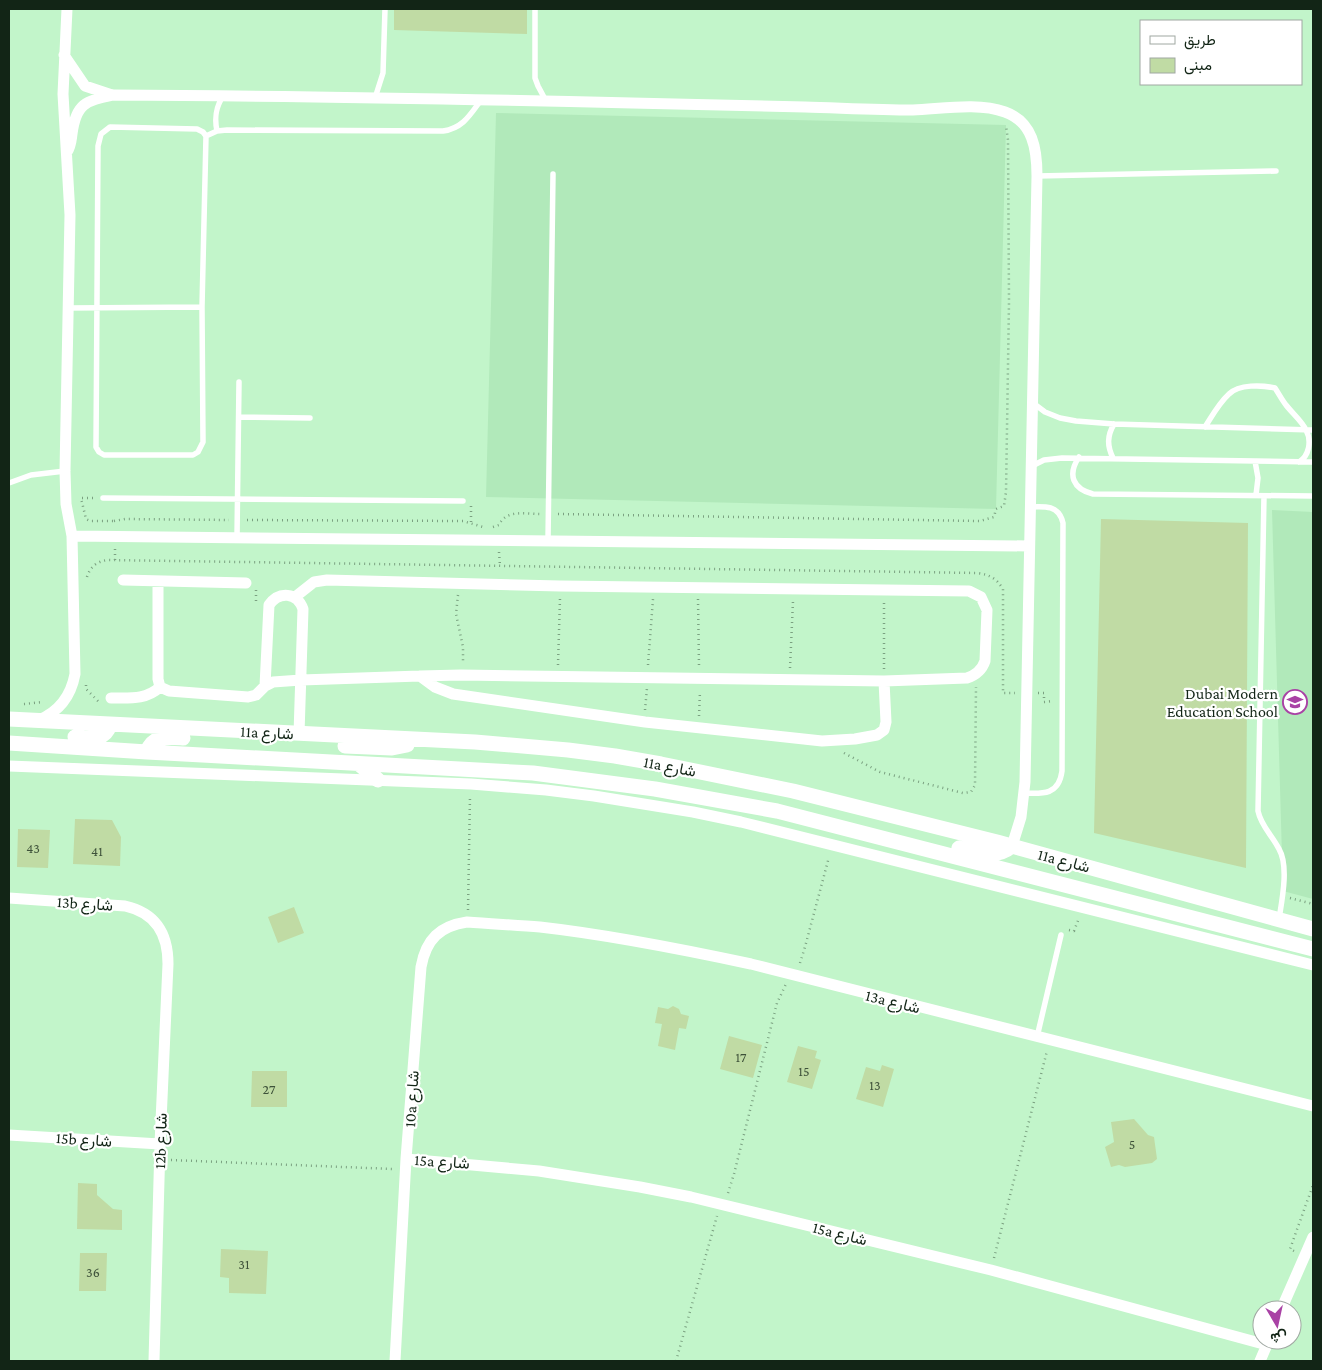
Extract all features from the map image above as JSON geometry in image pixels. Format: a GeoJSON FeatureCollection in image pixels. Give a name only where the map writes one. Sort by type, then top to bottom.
{"type":"FeatureCollection","features":[{"type":"Feature","properties":{"kind":"street"},"geometry":{"type":"LineString","coordinates":[[37,721],[54,712],[60,706],[71,691],[75,674],[72,536],[66,504],[65,471],[70,214],[63,94],[67,9]]}},
{"type":"Feature","properties":{"kind":"street"},"geometry":{"type":"LineString","coordinates":[[64,55],[85,86],[113,95]]}},
{"type":"Feature","properties":{"kind":"street"},"geometry":{"type":"LineString","coordinates":[[67,152],[70,147],[73,123],[79,109],[85,103],[113,95],[482,99],[889,110],[976,107],[993,108],[1018,118],[1033,138],[1038,176],[1024,793],[1021,817],[1012,846],[994,855],[932,843],[913,846]]}},
{"type":"Feature","properties":{"kind":"street"},"geometry":{"type":"LineString","coordinates":[[72,536],[1029,546]]}},
{"type":"Feature","properties":{"kind":"street"},"geometry":{"type":"LineString","coordinates":[[122,580],[246,584]]}},
{"type":"Feature","properties":{"kind":"street"},"geometry":{"type":"LineString","coordinates":[[158,581],[158,679],[160,687]]}},
{"type":"Feature","properties":{"kind":"street"},"geometry":{"type":"LineString","coordinates":[[160,687],[169,691],[248,697],[256,695],[265,686],[273,682],[420,676],[884,681],[972,676],[980,670],[985,661],[987,610],[981,597],[969,591],[320,581],[308,586],[295,597]]}},
{"type":"Feature","properties":{"kind":"street"},"geometry":{"type":"LineString","coordinates":[[265,686],[269,605],[277,596],[289,595],[295,597],[301,604],[302,609],[299,734]]}},
{"type":"Feature","properties":{"kind":"street"},"geometry":{"type":"LineString","coordinates":[[420,676],[435,687],[453,694],[645,722],[831,741],[867,737],[884,730],[886,722],[884,681]]}},
{"type":"Feature","properties":{"kind":"street"},"geometry":{"type":"LineString","coordinates":[[107,702],[141,697],[154,692],[160,687]]}},
{"type":"Feature","properties":{"kind":"street","name":"11a شارع"},"geometry":{"type":"LineString","coordinates":[[9,720],[484,742],[568,750],[661,764],[793,791],[1012,846],[1313,929]]}},
{"type":"Feature","properties":{"kind":"street"},"geometry":{"type":"LineString","coordinates":[[9,742],[49,736],[97,738],[106,733],[110,724]]}},
{"type":"Feature","properties":{"kind":"street"},"geometry":{"type":"LineString","coordinates":[[148,752],[152,743],[165,737],[392,748],[402,747],[420,739]]}},
{"type":"Feature","properties":{"kind":"street","name":"11a شارع"},"geometry":{"type":"LineString","coordinates":[[9,742],[148,752],[533,773],[655,789],[777,811],[1313,949]]}},
{"type":"Feature","properties":{"kind":"street"},"geometry":{"type":"LineString","coordinates":[[359,764],[378,780]]}},
{"type":"Feature","properties":{"kind":"street"},"geometry":{"type":"LineString","coordinates":[[9,766],[471,784],[546,790],[644,803],[741,822],[1313,965]]}},
{"type":"Feature","properties":{"kind":"street","name":"13b شارع"},"geometry":{"type":"LineString","coordinates":[[9,898],[125,906],[136,908],[148,915],[156,923]]}},
{"type":"Feature","properties":{"kind":"street","name":"13a شارع"},"geometry":{"type":"LineString","coordinates":[[467,922],[540,927],[646,943],[742,962],[1313,1106]]}},
{"type":"Feature","properties":{"kind":"street","name":"10a شارع"},"geometry":{"type":"LineString","coordinates":[[395,1361],[406,1164],[423,955],[435,935],[450,926],[467,922]]}},
{"type":"Feature","properties":{"kind":"street","name":"12b شارع"},"geometry":{"type":"LineString","coordinates":[[154,1361],[168,949],[164,936],[156,923]]}},
{"type":"Feature","properties":{"kind":"street","name":"15b شارع"},"geometry":{"type":"LineString","coordinates":[[9,1135],[160,1144]]}},
{"type":"Feature","properties":{"kind":"street","name":"15a شارع"},"geometry":{"type":"LineString","coordinates":[[406,1164],[479,1164],[548,1172],[640,1187],[722,1204],[991,1270],[1252,1338]]}},
{"type":"Feature","properties":{"kind":"street"},"geometry":{"type":"LineString","coordinates":[[1285,1300],[1313,1236]]}},
{"type":"Feature","properties":{"kind":"lane"},"geometry":{"type":"LineString","coordinates":[[375,98],[383,73],[385,9]]}},
{"type":"Feature","properties":{"kind":"lane"},"geometry":{"type":"LineString","coordinates":[[535,9],[536,78],[546,101]]}},
{"type":"Feature","properties":{"kind":"lane"},"geometry":{"type":"LineString","coordinates":[[217,131],[215,122],[216,112],[223,96]]}},
{"type":"Feature","properties":{"kind":"lane"},"geometry":{"type":"LineString","coordinates":[[206,136],[217,131],[443,131],[458,127],[482,99]]}},
{"type":"Feature","properties":{"kind":"lane"},"geometry":{"type":"LineString","coordinates":[[110,127],[170,127],[197,129],[206,136],[202,307],[203,442],[198,452],[193,455],[104,455],[96,448],[98,146],[101,134],[110,127]]}},
{"type":"Feature","properties":{"kind":"lane"},"geometry":{"type":"LineString","coordinates":[[1038,176],[1276,171]]}},
{"type":"Feature","properties":{"kind":"lane"},"geometry":{"type":"LineString","coordinates":[[548,540],[553,174]]}},
{"type":"Feature","properties":{"kind":"lane"},"geometry":{"type":"LineString","coordinates":[[68,308],[202,307]]}},
{"type":"Feature","properties":{"kind":"lane"},"geometry":{"type":"LineString","coordinates":[[237,537],[239,382]]}},
{"type":"Feature","properties":{"kind":"lane"},"geometry":{"type":"LineString","coordinates":[[1205,427],[1228,395],[1234,390],[1245,387],[1268,386],[1275,388],[1284,404],[1306,430],[1309,445],[1308,453],[1299,462]]}},
{"type":"Feature","properties":{"kind":"lane"},"geometry":{"type":"LineString","coordinates":[[1032,402],[1045,412],[1060,418],[1076,421],[1114,424],[1313,430]]}},
{"type":"Feature","properties":{"kind":"lane"},"geometry":{"type":"LineString","coordinates":[[239,417],[310,418]]}},
{"type":"Feature","properties":{"kind":"lane"},"geometry":{"type":"LineString","coordinates":[[1114,424],[1110,430],[1108,444],[1114,458]]}},
{"type":"Feature","properties":{"kind":"lane"},"geometry":{"type":"LineString","coordinates":[[1030,468],[1044,460],[1079,458],[1313,462]]}},
{"type":"Feature","properties":{"kind":"lane"},"geometry":{"type":"LineString","coordinates":[[1079,458],[1074,464],[1074,480],[1085,492],[1094,494],[1313,496]]}},
{"type":"Feature","properties":{"kind":"lane"},"geometry":{"type":"LineString","coordinates":[[1254,460],[1258,478],[1256,496]]}},
{"type":"Feature","properties":{"kind":"lane"},"geometry":{"type":"LineString","coordinates":[[9,483],[31,475],[65,471]]}},
{"type":"Feature","properties":{"kind":"lane"},"geometry":{"type":"LineString","coordinates":[[1264,496],[1258,811],[1262,823],[1282,857],[1280,919]]}},
{"type":"Feature","properties":{"kind":"lane"},"geometry":{"type":"LineString","coordinates":[[103,498],[463,501]]}},
{"type":"Feature","properties":{"kind":"lane"},"geometry":{"type":"LineString","coordinates":[[1024,793],[1044,794],[1050,792],[1061,778],[1063,523],[1062,516],[1052,507],[1030,507]]}},
{"type":"Feature","properties":{"kind":"lane"},"geometry":{"type":"LineString","coordinates":[[1037,1037],[1061,935]]}},
{"type":"Feature","properties":{"kind":"path"},"geometry":{"type":"LineString","coordinates":[[491,528],[499,525],[501,520],[510,515],[548,514],[980,521],[994,517],[996,509],[1004,506],[1006,492],[1009,302],[1008,140],[1006,125],[998,123]]}},
{"type":"Feature","properties":{"kind":"path"},"geometry":{"type":"LineString","coordinates":[[103,498],[81,498],[85,517],[90,522],[125,519],[463,521],[484,527]]}},
{"type":"Feature","properties":{"kind":"path"},"geometry":{"type":"LineString","coordinates":[[114,521],[115,560]]}},
{"type":"Feature","properties":{"kind":"path"},"geometry":{"type":"LineString","coordinates":[[86,580],[90,570],[98,562],[115,560],[989,574],[997,580],[1002,589],[1003,693],[1044,693],[1044,702],[1062,701]]}},
{"type":"Feature","properties":{"kind":"path"},"geometry":{"type":"LineString","coordinates":[[458,583],[456,614],[463,647],[461,675]]}},
{"type":"Feature","properties":{"kind":"path"},"geometry":{"type":"LineString","coordinates":[[246,584],[257,584],[256,612],[269,612]]}},
{"type":"Feature","properties":{"kind":"path"},"geometry":{"type":"LineString","coordinates":[[558,676],[560,586]]}},
{"type":"Feature","properties":{"kind":"path"},"geometry":{"type":"LineString","coordinates":[[645,722],[654,587]]}},
{"type":"Feature","properties":{"kind":"path"},"geometry":{"type":"LineString","coordinates":[[698,588],[699,727]]}},
{"type":"Feature","properties":{"kind":"path"},"geometry":{"type":"LineString","coordinates":[[789,680],[793,589]]}},
{"type":"Feature","properties":{"kind":"path"},"geometry":{"type":"LineString","coordinates":[[884,590],[884,681]]}},
{"type":"Feature","properties":{"kind":"path"},"geometry":{"type":"LineString","coordinates":[[75,674],[86,674],[86,689],[107,702]]}},
{"type":"Feature","properties":{"kind":"path"},"geometry":{"type":"LineString","coordinates":[[831,741],[840,751],[880,772],[963,794],[971,792],[975,785],[976,690],[972,676]]}},
{"type":"Feature","properties":{"kind":"path"},"geometry":{"type":"LineString","coordinates":[[16,705],[49,701]]}},
{"type":"Feature","properties":{"kind":"path"},"geometry":{"type":"LineString","coordinates":[[467,922],[471,784]]}},
{"type":"Feature","properties":{"kind":"path"},"geometry":{"type":"LineString","coordinates":[[676,1361],[711,1235],[734,1174],[780,996],[803,955],[832,845]]}},
{"type":"Feature","properties":{"kind":"path"},"geometry":{"type":"LineString","coordinates":[[1282,896],[1313,904]]}},
{"type":"Feature","properties":{"kind":"path"},"geometry":{"type":"LineString","coordinates":[[991,1270],[1050,1040]]}},
{"type":"Feature","properties":{"kind":"path"},"geometry":{"type":"LineString","coordinates":[[160,1159],[406,1164]]}},
{"type":"Feature","properties":{"kind":"path"},"geometry":{"type":"LineString","coordinates":[[1304,1256],[1290,1249],[1313,1185]]}},
{"type":"Feature","properties":{"kind":"shaded area"},"geometry":{"type":"Polygon","coordinates":[[[496,113],[1006,125],[996,509],[486,497],[496,113]]]}},
{"type":"Feature","properties":{"kind":"shaded area","name":"Dubai Modern Education School"},"geometry":{"type":"Polygon","coordinates":[[[1272,510],[1313,512],[1313,899],[1283,891],[1272,510]]]}},
{"type":"Feature","properties":{"kind":"building"},"geometry":{"type":"Polygon","coordinates":[[[394,9],[527,9],[527,34],[394,30],[394,9]]]}},
{"type":"Feature","properties":{"kind":"building"},"geometry":{"type":"Polygon","coordinates":[[[1101,519],[1248,523],[1246,868],[1094,833],[1101,519]]]}},
{"type":"Feature","properties":{"kind":"building"},"geometry":{"type":"Polygon","coordinates":[[[75,819],[112,820],[121,837],[120,866],[73,864],[75,819]]]}},
{"type":"Feature","properties":{"kind":"building"},"geometry":{"type":"Polygon","coordinates":[[[18,829],[50,830],[48,868],[17,867],[18,829]]]}},
{"type":"Feature","properties":{"kind":"building"},"geometry":{"type":"Polygon","coordinates":[[[294,907],[304,933],[278,943],[268,917],[294,907]]]}},
{"type":"Feature","properties":{"kind":"building"},"geometry":{"type":"Polygon","coordinates":[[[673,1006],[679,1009],[681,1014],[689,1016],[686,1029],[679,1028],[675,1050],[658,1046],[662,1024],[655,1023],[658,1007],[668,1009],[673,1006]]]}},
{"type":"Feature","properties":{"kind":"building"},"geometry":{"type":"Polygon","coordinates":[[[729,1036],[762,1045],[753,1078],[720,1069],[729,1036]]]}},
{"type":"Feature","properties":{"kind":"building"},"geometry":{"type":"Polygon","coordinates":[[[798,1046],[817,1051],[815,1058],[821,1060],[812,1089],[787,1082],[798,1046]]]}},
{"type":"Feature","properties":{"kind":"building"},"geometry":{"type":"Polygon","coordinates":[[[882,1065],[894,1069],[883,1107],[856,1099],[866,1067],[880,1071],[882,1065]]]}},
{"type":"Feature","properties":{"kind":"building"},"geometry":{"type":"Polygon","coordinates":[[[252,1071],[287,1071],[287,1107],[251,1107],[252,1071]]]}},
{"type":"Feature","properties":{"kind":"building"},"geometry":{"type":"Polygon","coordinates":[[[1134,1119],[1148,1135],[1154,1137],[1157,1159],[1152,1163],[1111,1167],[1105,1147],[1114,1142],[1111,1122],[1134,1119]]]}},
{"type":"Feature","properties":{"kind":"building"},"geometry":{"type":"Polygon","coordinates":[[[78,1183],[97,1184],[97,1195],[113,1209],[122,1210],[122,1230],[77,1229],[78,1183]]]}},
{"type":"Feature","properties":{"kind":"building"},"geometry":{"type":"Polygon","coordinates":[[[221,1249],[268,1251],[266,1294],[229,1293],[229,1278],[220,1277],[221,1249]]]}},
{"type":"Feature","properties":{"kind":"building"},"geometry":{"type":"Polygon","coordinates":[[[80,1253],[107,1253],[106,1291],[79,1291],[80,1253]]]}},
{"type":"Feature","properties":{"kind":"place","name":"Dubai Modern Education School"},"geometry":{"type":"Point","coordinates":[1295,702]}}]}
